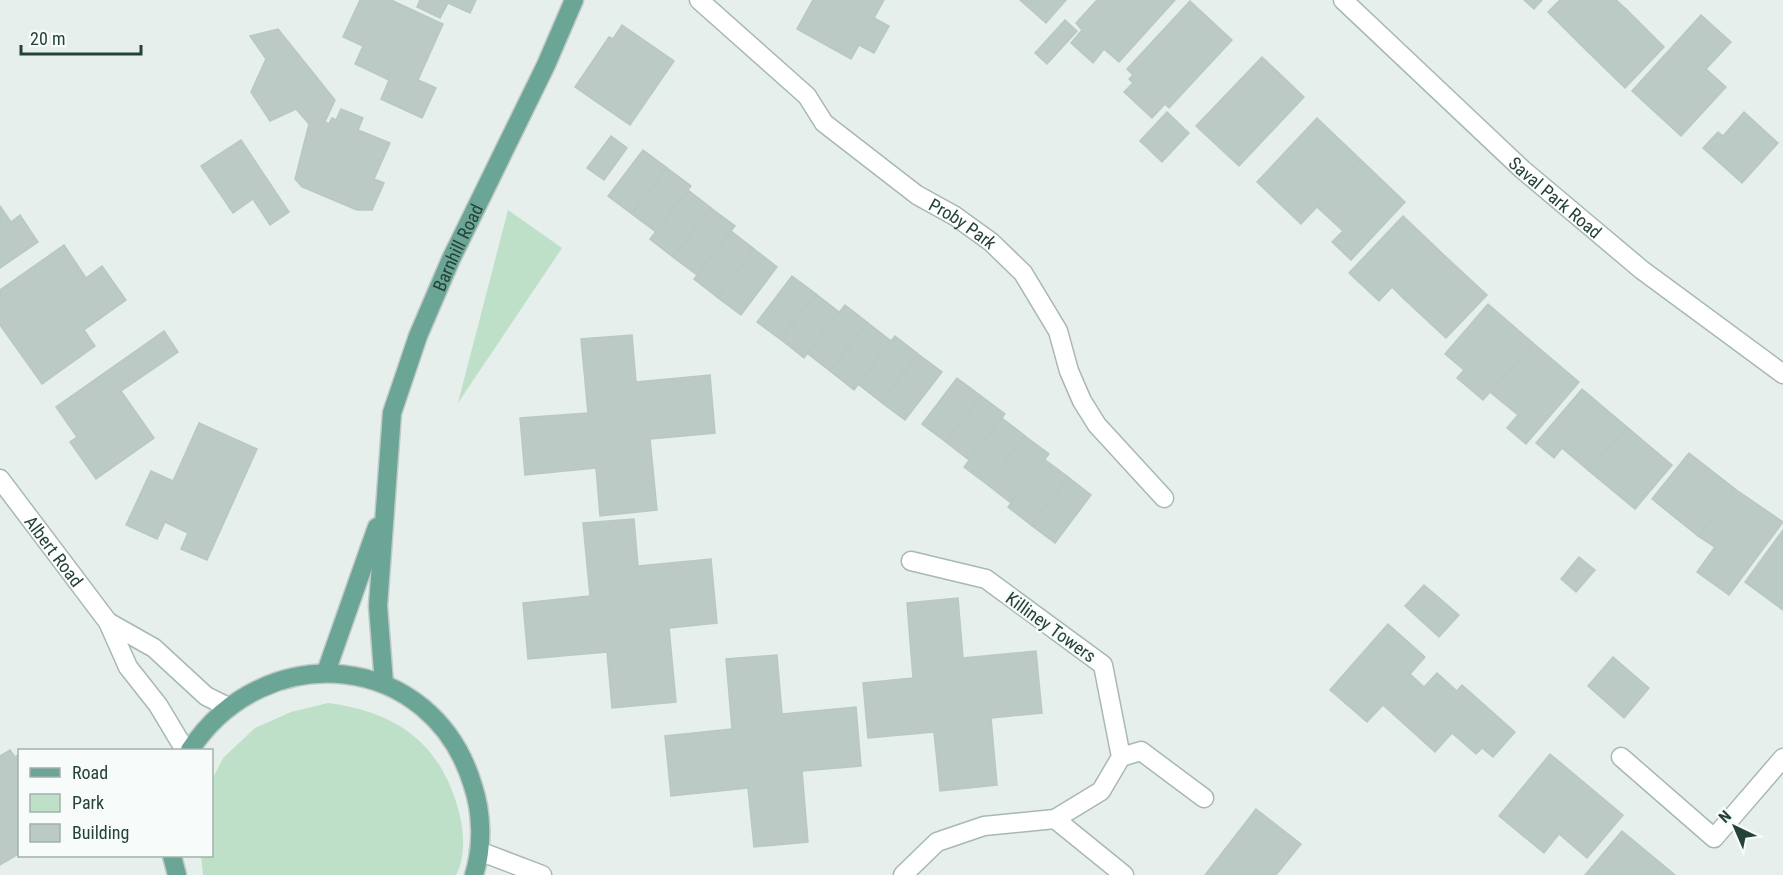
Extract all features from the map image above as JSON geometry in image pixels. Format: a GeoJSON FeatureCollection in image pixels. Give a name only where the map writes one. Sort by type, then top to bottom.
{"type":"FeatureCollection","features":[{"type":"Feature","properties":{"kind":"main road","name":"Barnhill Road"},"geometry":{"type":"LineString","coordinates":[[384,684],[378,606],[392,413],[418,336],[451,259],[546,65],[574,0]]}},
{"type":"Feature","properties":{"kind":"main road","name":"Barnhill Road"},"geometry":{"type":"LineString","coordinates":[[326,672],[384,507]]}},
{"type":"Feature","properties":{"kind":"main road"},"geometry":{"type":"LineString","coordinates":[[188,749],[202,731],[228,707],[269,683],[297,675],[326,672],[355,675],[384,684],[412,699],[444,726],[466,761],[480,806],[479,851],[474,875]]}},
{"type":"Feature","properties":{"kind":"main road"},"geometry":{"type":"LineString","coordinates":[[172,857],[177,875]]}},
{"type":"Feature","properties":{"kind":"street","name":"Proby Park"},"geometry":{"type":"LineString","coordinates":[[699,0],[807,96],[824,123],[917,195],[955,216],[991,242],[1023,273],[1058,332],[1069,371],[1082,401],[1097,425],[1164,498]]}},
{"type":"Feature","properties":{"kind":"street","name":"Saval Park Road"},"geometry":{"type":"LineString","coordinates":[[1343,0],[1523,170],[1642,270],[1783,374]]}},
{"type":"Feature","properties":{"kind":"street","name":"Albert Road"},"geometry":{"type":"LineString","coordinates":[[0,479],[108,622],[128,667],[158,705],[186,749]]}},
{"type":"Feature","properties":{"kind":"street","name":"Killiney Towers"},"geometry":{"type":"LineString","coordinates":[[911,561],[986,579],[1103,665],[1121,757]]}},
{"type":"Feature","properties":{"kind":"street","name":"Albert Road"},"geometry":{"type":"LineString","coordinates":[[108,622],[154,648],[207,696],[228,707]]}},
{"type":"Feature","properties":{"kind":"street"},"geometry":{"type":"LineString","coordinates":[[903,875],[937,842],[984,826],[1055,819],[1101,791],[1121,757],[1141,751],[1204,798]]}},
{"type":"Feature","properties":{"kind":"street"},"geometry":{"type":"LineString","coordinates":[[1621,757],[1714,838],[1783,758]]}},
{"type":"Feature","properties":{"kind":"street"},"geometry":{"type":"LineString","coordinates":[[1055,819],[1124,875]]}},
{"type":"Feature","properties":{"kind":"street"},"geometry":{"type":"LineString","coordinates":[[479,851],[542,875]]}},
{"type":"Feature","properties":{"kind":"green space"},"geometry":{"type":"Polygon","coordinates":[[[508,210],[562,248],[458,403],[508,210]]]}},
{"type":"Feature","properties":{"kind":"green space"},"geometry":{"type":"Polygon","coordinates":[[[328,703],[353,707],[395,723],[413,735],[441,767],[459,812],[463,852],[456,875],[203,875],[201,857],[213,857],[213,778],[223,758],[255,728],[291,712],[328,703]]]}},
{"type":"Feature","properties":{"kind":"building"},"geometry":{"type":"Polygon","coordinates":[[[360,0],[391,0],[443,24],[418,80],[436,88],[422,118],[381,99],[389,80],[355,64],[363,46],[343,37],[360,0]]]}},
{"type":"Feature","properties":{"kind":"building"},"geometry":{"type":"Polygon","coordinates":[[[420,0],[476,0],[470,13],[448,3],[440,18],[417,7],[420,0]]]}},
{"type":"Feature","properties":{"kind":"building"},"geometry":{"type":"Polygon","coordinates":[[[813,0],[884,0],[874,18],[889,26],[874,53],[859,45],[851,59],[797,29],[813,0]]]}},
{"type":"Feature","properties":{"kind":"building"},"geometry":{"type":"Polygon","coordinates":[[[1020,0],[1066,0],[1046,23],[1020,0]]]}},
{"type":"Feature","properties":{"kind":"building"},"geometry":{"type":"Polygon","coordinates":[[[1097,0],[1175,0],[1119,62],[1104,49],[1093,63],[1071,43],[1082,30],[1076,23],[1097,0]]]}},
{"type":"Feature","properties":{"kind":"building"},"geometry":{"type":"Polygon","coordinates":[[[1524,0],[1542,0],[1534,9],[1524,0]]]}},
{"type":"Feature","properties":{"kind":"building"},"geometry":{"type":"Polygon","coordinates":[[[1560,0],[1616,0],[1626,9],[1586,50],[1548,12],[1560,0]]]}},
{"type":"Feature","properties":{"kind":"building"},"geometry":{"type":"Polygon","coordinates":[[[1190,1],[1232,40],[1169,108],[1165,104],[1152,118],[1124,92],[1133,83],[1129,79],[1133,75],[1127,69],[1190,1]]]}},
{"type":"Feature","properties":{"kind":"building"},"geometry":{"type":"Polygon","coordinates":[[[1626,9],[1664,47],[1625,88],[1586,50],[1626,9]]]}},
{"type":"Feature","properties":{"kind":"building"},"geometry":{"type":"Polygon","coordinates":[[[1701,15],[1731,42],[1706,69],[1726,87],[1681,136],[1632,91],[1701,15]]]}},
{"type":"Feature","properties":{"kind":"building"},"geometry":{"type":"Polygon","coordinates":[[[1065,20],[1077,31],[1047,64],[1035,53],[1065,20]]]}},
{"type":"Feature","properties":{"kind":"building"},"geometry":{"type":"Polygon","coordinates":[[[622,25],[674,61],[630,125],[575,87],[609,37],[613,39],[622,25]]]}},
{"type":"Feature","properties":{"kind":"building"},"geometry":{"type":"Polygon","coordinates":[[[278,29],[335,100],[325,122],[329,124],[332,118],[336,120],[341,109],[363,118],[358,130],[390,143],[374,179],[384,183],[372,210],[357,210],[302,187],[295,179],[309,124],[296,109],[270,121],[251,92],[266,59],[250,36],[278,29]]]}},
{"type":"Feature","properties":{"kind":"building"},"geometry":{"type":"Polygon","coordinates":[[[1262,57],[1304,97],[1239,166],[1196,126],[1262,57]]]}},
{"type":"Feature","properties":{"kind":"building"},"geometry":{"type":"Polygon","coordinates":[[[1167,112],[1189,133],[1162,162],[1140,141],[1167,112]]]}},
{"type":"Feature","properties":{"kind":"building"},"geometry":{"type":"Polygon","coordinates":[[[1744,112],[1778,143],[1742,183],[1703,148],[1718,132],[1723,136],[1744,112]]]}},
{"type":"Feature","properties":{"kind":"building"},"geometry":{"type":"Polygon","coordinates":[[[1317,118],[1361,160],[1301,224],[1257,182],[1317,118]]]}},
{"type":"Feature","properties":{"kind":"building"},"geometry":{"type":"Polygon","coordinates":[[[611,136],[627,148],[604,180],[587,168],[611,136]]]}},
{"type":"Feature","properties":{"kind":"building"},"geometry":{"type":"Polygon","coordinates":[[[241,140],[289,212],[270,225],[253,199],[233,213],[201,166],[241,140]]]}},
{"type":"Feature","properties":{"kind":"building"},"geometry":{"type":"Polygon","coordinates":[[[643,150],[667,168],[632,214],[608,196],[643,150]]]}},
{"type":"Feature","properties":{"kind":"building"},"geometry":{"type":"Polygon","coordinates":[[[1361,160],[1405,202],[1351,260],[1332,242],[1343,231],[1317,207],[1361,160]]]}},
{"type":"Feature","properties":{"kind":"building"},"geometry":{"type":"Polygon","coordinates":[[[667,168],[691,186],[656,232],[632,214],[667,168]]]}},
{"type":"Feature","properties":{"kind":"building"},"geometry":{"type":"Polygon","coordinates":[[[688,190],[711,208],[673,257],[650,239],[688,190]]]}},
{"type":"Feature","properties":{"kind":"building"},"geometry":{"type":"Polygon","coordinates":[[[0,206],[11,222],[20,215],[38,242],[0,268],[0,206]]]}},
{"type":"Feature","properties":{"kind":"building"},"geometry":{"type":"Polygon","coordinates":[[[711,208],[735,226],[697,275],[673,257],[711,208]]]}},
{"type":"Feature","properties":{"kind":"building"},"geometry":{"type":"Polygon","coordinates":[[[1403,216],[1445,256],[1404,299],[1392,287],[1379,301],[1349,273],[1403,216]]]}},
{"type":"Feature","properties":{"kind":"building"},"geometry":{"type":"Polygon","coordinates":[[[731,231],[754,249],[717,297],[694,279],[731,231]]]}},
{"type":"Feature","properties":{"kind":"building"},"geometry":{"type":"Polygon","coordinates":[[[64,245],[86,278],[102,266],[126,300],[84,330],[95,346],[42,384],[0,325],[0,290],[64,245]]]}},
{"type":"Feature","properties":{"kind":"building"},"geometry":{"type":"Polygon","coordinates":[[[754,249],[777,267],[741,315],[717,297],[754,249]]]}},
{"type":"Feature","properties":{"kind":"building"},"geometry":{"type":"Polygon","coordinates":[[[1445,256],[1487,295],[1446,338],[1404,299],[1445,256]]]}},
{"type":"Feature","properties":{"kind":"building"},"geometry":{"type":"Polygon","coordinates":[[[792,276],[816,294],[780,339],[757,322],[792,276]]]}},
{"type":"Feature","properties":{"kind":"building"},"geometry":{"type":"Polygon","coordinates":[[[816,294],[839,312],[804,358],[780,339],[816,294]]]}},
{"type":"Feature","properties":{"kind":"building"},"geometry":{"type":"Polygon","coordinates":[[[1488,304],[1533,343],[1483,400],[1457,378],[1464,370],[1445,354],[1488,304]]]}},
{"type":"Feature","properties":{"kind":"building"},"geometry":{"type":"Polygon","coordinates":[[[845,305],[868,323],[830,371],[807,353],[845,305]]]}},
{"type":"Feature","properties":{"kind":"building"},"geometry":{"type":"Polygon","coordinates":[[[868,323],[891,341],[854,390],[830,371],[868,323]]]}},
{"type":"Feature","properties":{"kind":"building"},"geometry":{"type":"Polygon","coordinates":[[[164,331],[178,352],[121,391],[154,438],[96,479],[70,442],[77,437],[56,407],[164,331]]]}},
{"type":"Feature","properties":{"kind":"building"},"geometry":{"type":"Polygon","coordinates":[[[632,335],[636,382],[710,375],[715,433],[650,439],[657,510],[600,516],[596,468],[525,475],[520,418],[588,413],[581,339],[632,335]]]}},
{"type":"Feature","properties":{"kind":"building"},"geometry":{"type":"Polygon","coordinates":[[[895,336],[918,354],[881,402],[858,384],[895,336]]]}},
{"type":"Feature","properties":{"kind":"building"},"geometry":{"type":"Polygon","coordinates":[[[1533,343],[1579,382],[1526,444],[1507,428],[1518,415],[1491,393],[1533,343]]]}},
{"type":"Feature","properties":{"kind":"building"},"geometry":{"type":"Polygon","coordinates":[[[918,354],[942,372],[905,420],[881,402],[918,354]]]}},
{"type":"Feature","properties":{"kind":"building"},"geometry":{"type":"Polygon","coordinates":[[[957,378],[981,396],[946,442],[922,424],[957,378]]]}},
{"type":"Feature","properties":{"kind":"building"},"geometry":{"type":"Polygon","coordinates":[[[1582,389],[1627,427],[1589,471],[1562,448],[1554,458],[1536,443],[1582,389]]]}},
{"type":"Feature","properties":{"kind":"building"},"geometry":{"type":"Polygon","coordinates":[[[981,396],[1005,414],[969,460],[946,442],[981,396]]]}},
{"type":"Feature","properties":{"kind":"building"},"geometry":{"type":"Polygon","coordinates":[[[1002,418],[1025,436],[988,485],[964,467],[1002,418]]]}},
{"type":"Feature","properties":{"kind":"building"},"geometry":{"type":"Polygon","coordinates":[[[199,423],[257,449],[207,560],[181,549],[188,533],[165,522],[157,539],[126,525],[151,471],[173,481],[199,423]]]}},
{"type":"Feature","properties":{"kind":"building"},"geometry":{"type":"Polygon","coordinates":[[[1627,427],[1672,465],[1635,509],[1589,471],[1627,427]]]}},
{"type":"Feature","properties":{"kind":"building"},"geometry":{"type":"Polygon","coordinates":[[[1025,436],[1049,454],[1011,503],[988,485],[1025,436]]]}},
{"type":"Feature","properties":{"kind":"building"},"geometry":{"type":"Polygon","coordinates":[[[1689,453],[1735,489],[1698,536],[1652,499],[1689,453]]]}},
{"type":"Feature","properties":{"kind":"building"},"geometry":{"type":"Polygon","coordinates":[[[1044,459],[1068,477],[1031,525],[1008,507],[1044,459]]]}},
{"type":"Feature","properties":{"kind":"building"},"geometry":{"type":"Polygon","coordinates":[[[1068,477],[1091,495],[1055,543],[1031,525],[1068,477]]]}},
{"type":"Feature","properties":{"kind":"building"},"geometry":{"type":"Polygon","coordinates":[[[1735,489],[1783,522],[1729,595],[1697,572],[1715,547],[1698,536],[1735,489]]]}},
{"type":"Feature","properties":{"kind":"building"},"geometry":{"type":"Polygon","coordinates":[[[634,519],[638,566],[711,559],[717,623],[669,628],[676,702],[612,708],[607,652],[528,659],[523,603],[590,596],[583,523],[634,519]]]}},
{"type":"Feature","properties":{"kind":"building"},"geometry":{"type":"Polygon","coordinates":[[[1783,530],[1783,610],[1745,582],[1783,530]]]}},
{"type":"Feature","properties":{"kind":"building"},"geometry":{"type":"Polygon","coordinates":[[[1579,557],[1595,570],[1576,592],[1561,579],[1579,557]]]}},
{"type":"Feature","properties":{"kind":"building"},"geometry":{"type":"Polygon","coordinates":[[[1424,585],[1459,615],[1439,637],[1405,606],[1424,585]]]}},
{"type":"Feature","properties":{"kind":"building"},"geometry":{"type":"Polygon","coordinates":[[[958,598],[963,658],[1036,651],[1042,713],[991,718],[997,785],[940,791],[934,732],[868,738],[863,683],[913,678],[907,603],[958,598]]]}},
{"type":"Feature","properties":{"kind":"building"},"geometry":{"type":"Polygon","coordinates":[[[1388,624],[1425,657],[1410,674],[1424,687],[1437,673],[1457,691],[1462,685],[1515,732],[1493,757],[1482,748],[1476,754],[1452,733],[1435,752],[1383,705],[1367,722],[1330,690],[1388,624]]]}},
{"type":"Feature","properties":{"kind":"building"},"geometry":{"type":"Polygon","coordinates":[[[777,655],[782,714],[856,707],[861,766],[802,771],[808,842],[754,847],[748,788],[671,796],[665,736],[732,729],[726,659],[777,655]]]}},
{"type":"Feature","properties":{"kind":"building"},"geometry":{"type":"Polygon","coordinates":[[[1613,657],[1649,688],[1624,718],[1588,686],[1613,657]]]}},
{"type":"Feature","properties":{"kind":"building"},"geometry":{"type":"Polygon","coordinates":[[[10,750],[15,757],[18,755],[18,854],[0,865],[0,756],[10,750]]]}},
{"type":"Feature","properties":{"kind":"building"},"geometry":{"type":"Polygon","coordinates":[[[1550,754],[1623,815],[1587,858],[1559,834],[1544,853],[1499,816],[1550,754]]]}},
{"type":"Feature","properties":{"kind":"building"},"geometry":{"type":"Polygon","coordinates":[[[1256,809],[1301,844],[1276,875],[1205,875],[1256,809]]]}},
{"type":"Feature","properties":{"kind":"building"},"geometry":{"type":"Polygon","coordinates":[[[1622,831],[1675,875],[1585,875],[1622,831]]]}}]}
